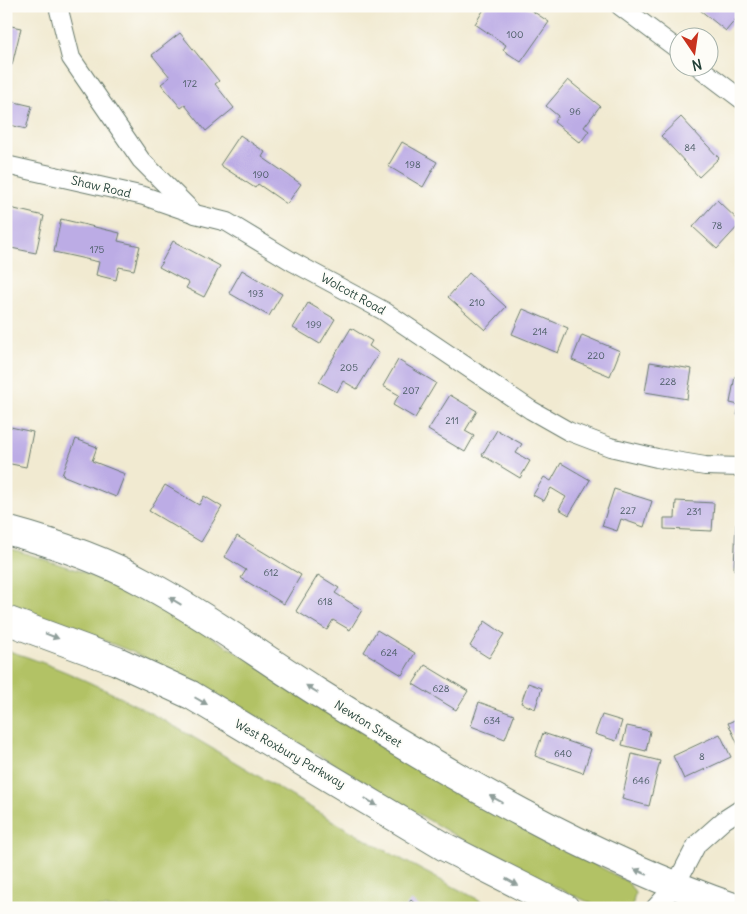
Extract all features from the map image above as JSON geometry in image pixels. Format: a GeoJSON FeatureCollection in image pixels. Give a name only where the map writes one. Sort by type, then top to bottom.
{"type":"FeatureCollection","features":[{"type":"Feature","properties":{"kind":"main road","name":"Newton Street"},"geometry":{"type":"LineString","coordinates":[[6,530],[87,556],[146,583],[324,696],[479,790],[586,846],[675,886],[736,908]]}},
{"type":"Feature","properties":{"kind":"main road","name":"West Roxbury Parkway"},"geometry":{"type":"LineString","coordinates":[[6,620],[117,661],[191,695],[445,847],[565,908]]}},
{"type":"Feature","properties":{"kind":"street"},"geometry":{"type":"LineString","coordinates":[[58,6],[71,58],[141,160],[195,214]]}},
{"type":"Feature","properties":{"kind":"street"},"geometry":{"type":"LineString","coordinates":[[620,6],[670,44]]}},
{"type":"Feature","properties":{"kind":"street"},"geometry":{"type":"LineString","coordinates":[[714,78],[741,98]]}},
{"type":"Feature","properties":{"kind":"street","name":"Shaw Road"},"geometry":{"type":"LineString","coordinates":[[6,165],[144,196],[195,214]]}},
{"type":"Feature","properties":{"kind":"street","name":"Wolcott Road"},"geometry":{"type":"LineString","coordinates":[[195,214],[227,222],[294,262],[384,311],[531,410],[568,431],[610,447],[657,458],[705,466],[741,467]]}},
{"type":"Feature","properties":{"kind":"street"},"geometry":{"type":"LineString","coordinates":[[655,908],[675,886],[697,844],[724,820],[741,809]]}},
{"type":"Feature","properties":{"kind":"green space"},"geometry":{"type":"Polygon","coordinates":[[[6,547],[83,572],[173,614],[569,850],[628,882],[635,893],[632,908],[601,908],[521,871],[459,838],[196,683],[132,652],[66,625],[6,605],[6,547]]]}},
{"type":"Feature","properties":{"kind":"green space"},"geometry":{"type":"Polygon","coordinates":[[[6,650],[85,680],[160,718],[375,845],[495,908],[6,908],[6,650]]]}},
{"type":"Feature","properties":{"kind":"building"},"geometry":{"type":"Polygon","coordinates":[[[486,6],[525,6],[549,22],[521,62],[503,50],[506,45],[475,24],[486,6]]]}},
{"type":"Feature","properties":{"kind":"building"},"geometry":{"type":"Polygon","coordinates":[[[703,6],[741,6],[741,13],[726,31],[700,10],[703,6]]]}},
{"type":"Feature","properties":{"kind":"building"},"geometry":{"type":"Polygon","coordinates":[[[6,25],[21,28],[12,65],[6,64],[6,25]]]}},
{"type":"Feature","properties":{"kind":"building"},"geometry":{"type":"Polygon","coordinates":[[[180,33],[219,81],[215,84],[234,108],[206,131],[185,105],[181,108],[161,84],[170,77],[152,55],[180,33]]]}},
{"type":"Feature","properties":{"kind":"building"},"geometry":{"type":"Polygon","coordinates":[[[568,80],[600,106],[584,127],[589,131],[580,143],[554,122],[558,116],[546,106],[568,80]]]}},
{"type":"Feature","properties":{"kind":"building"},"geometry":{"type":"Polygon","coordinates":[[[6,100],[32,106],[26,129],[6,124],[6,100]]]}},
{"type":"Feature","properties":{"kind":"building"},"geometry":{"type":"Polygon","coordinates":[[[681,117],[719,158],[699,177],[661,136],[681,117]]]}},
{"type":"Feature","properties":{"kind":"building"},"geometry":{"type":"Polygon","coordinates":[[[240,135],[265,152],[262,157],[301,184],[287,204],[258,184],[255,188],[220,165],[240,135]]]}},
{"type":"Feature","properties":{"kind":"building"},"geometry":{"type":"Polygon","coordinates":[[[402,142],[437,162],[423,187],[388,166],[402,142]]]}},
{"type":"Feature","properties":{"kind":"building"},"geometry":{"type":"Polygon","coordinates":[[[717,200],[741,223],[717,249],[693,227],[717,200]]]}},
{"type":"Feature","properties":{"kind":"building"},"geometry":{"type":"Polygon","coordinates":[[[6,207],[44,216],[36,253],[6,247],[6,207]]]}},
{"type":"Feature","properties":{"kind":"building"},"geometry":{"type":"Polygon","coordinates":[[[61,219],[120,233],[118,241],[140,246],[134,270],[119,267],[116,280],[96,275],[99,262],[54,252],[61,219]]]}},
{"type":"Feature","properties":{"kind":"building"},"geometry":{"type":"Polygon","coordinates":[[[173,241],[220,266],[204,297],[186,288],[189,283],[159,267],[173,241]]]}},
{"type":"Feature","properties":{"kind":"building"},"geometry":{"type":"Polygon","coordinates":[[[242,270],[282,294],[269,316],[229,293],[242,270]]]}},
{"type":"Feature","properties":{"kind":"building"},"geometry":{"type":"Polygon","coordinates":[[[469,273],[506,307],[485,330],[448,297],[469,273]]]}},
{"type":"Feature","properties":{"kind":"building"},"geometry":{"type":"Polygon","coordinates":[[[308,303],[335,319],[320,344],[293,328],[308,303]]]}},
{"type":"Feature","properties":{"kind":"building"},"geometry":{"type":"Polygon","coordinates":[[[523,309],[568,328],[558,353],[512,334],[523,309]]]}},
{"type":"Feature","properties":{"kind":"building"},"geometry":{"type":"Polygon","coordinates":[[[351,328],[372,341],[369,346],[379,353],[357,389],[343,381],[337,392],[319,382],[351,328]]]}},
{"type":"Feature","properties":{"kind":"building"},"geometry":{"type":"Polygon","coordinates":[[[582,335],[620,351],[610,376],[572,360],[582,335]]]}},
{"type":"Feature","properties":{"kind":"building"},"geometry":{"type":"Polygon","coordinates":[[[398,360],[436,383],[415,418],[393,405],[399,395],[383,386],[398,360]]]}},
{"type":"Feature","properties":{"kind":"building"},"geometry":{"type":"Polygon","coordinates":[[[650,362],[692,369],[687,399],[645,392],[650,362]]]}},
{"type":"Feature","properties":{"kind":"building"},"geometry":{"type":"Polygon","coordinates":[[[735,376],[741,377],[741,416],[737,415],[739,405],[730,403],[735,376]]]}},
{"type":"Feature","properties":{"kind":"building"},"geometry":{"type":"Polygon","coordinates":[[[450,395],[477,411],[465,431],[474,436],[465,452],[428,430],[450,395]]]}},
{"type":"Feature","properties":{"kind":"building"},"geometry":{"type":"Polygon","coordinates":[[[6,426],[33,432],[26,467],[6,463],[6,426]]]}},
{"type":"Feature","properties":{"kind":"building"},"geometry":{"type":"Polygon","coordinates":[[[497,430],[522,444],[516,453],[530,461],[520,478],[482,455],[497,430]]]}},
{"type":"Feature","properties":{"kind":"building"},"geometry":{"type":"Polygon","coordinates":[[[76,439],[97,447],[92,461],[125,474],[116,497],[62,475],[76,439]]]}},
{"type":"Feature","properties":{"kind":"building"},"geometry":{"type":"Polygon","coordinates":[[[561,463],[590,480],[569,515],[559,509],[566,497],[551,488],[544,501],[533,495],[544,477],[551,481],[561,463]]]}},
{"type":"Feature","properties":{"kind":"building"},"geometry":{"type":"Polygon","coordinates":[[[165,485],[199,505],[204,496],[222,507],[201,542],[149,511],[165,485]]]}},
{"type":"Feature","properties":{"kind":"building"},"geometry":{"type":"Polygon","coordinates":[[[614,489],[652,501],[644,527],[621,519],[617,531],[602,526],[614,489]]]}},
{"type":"Feature","properties":{"kind":"building"},"geometry":{"type":"Polygon","coordinates":[[[676,501],[714,503],[712,531],[664,529],[664,518],[675,518],[676,501]]]}},
{"type":"Feature","properties":{"kind":"building"},"geometry":{"type":"Polygon","coordinates":[[[736,523],[741,523],[741,570],[734,570],[736,523]]]}},
{"type":"Feature","properties":{"kind":"building"},"geometry":{"type":"Polygon","coordinates":[[[237,536],[301,575],[284,604],[241,578],[246,570],[225,557],[237,536]]]}},
{"type":"Feature","properties":{"kind":"building"},"geometry":{"type":"Polygon","coordinates":[[[318,575],[339,588],[335,593],[362,610],[350,630],[333,620],[327,630],[296,611],[318,575]]]}},
{"type":"Feature","properties":{"kind":"building"},"geometry":{"type":"Polygon","coordinates":[[[485,621],[504,634],[489,658],[470,646],[485,621]]]}},
{"type":"Feature","properties":{"kind":"building"},"geometry":{"type":"Polygon","coordinates":[[[377,630],[415,653],[402,675],[364,652],[377,630]]]}},
{"type":"Feature","properties":{"kind":"building"},"geometry":{"type":"Polygon","coordinates":[[[425,665],[468,691],[456,710],[413,684],[425,665]]]}},
{"type":"Feature","properties":{"kind":"building"},"geometry":{"type":"Polygon","coordinates":[[[528,683],[542,688],[535,709],[521,703],[528,683]]]}},
{"type":"Feature","properties":{"kind":"building"},"geometry":{"type":"Polygon","coordinates":[[[479,702],[514,715],[505,739],[471,726],[479,702]]]}},
{"type":"Feature","properties":{"kind":"building"},"geometry":{"type":"Polygon","coordinates":[[[602,715],[622,721],[616,741],[595,734],[602,715]]]}},
{"type":"Feature","properties":{"kind":"building"},"geometry":{"type":"Polygon","coordinates":[[[741,717],[741,751],[728,723],[741,717]]]}},
{"type":"Feature","properties":{"kind":"building"},"geometry":{"type":"Polygon","coordinates":[[[627,726],[650,731],[646,751],[622,745],[627,726]]]}},
{"type":"Feature","properties":{"kind":"building"},"geometry":{"type":"Polygon","coordinates":[[[543,733],[591,749],[583,773],[535,756],[543,733]]]}},
{"type":"Feature","properties":{"kind":"building"},"geometry":{"type":"Polygon","coordinates":[[[720,734],[731,757],[684,779],[673,756],[720,734]]]}},
{"type":"Feature","properties":{"kind":"building"},"geometry":{"type":"Polygon","coordinates":[[[632,754],[660,761],[649,806],[622,799],[632,754]]]}},
{"type":"Feature","properties":{"kind":"building"},"geometry":{"type":"Polygon","coordinates":[[[411,900],[420,908],[405,908],[411,900]]]}}]}
